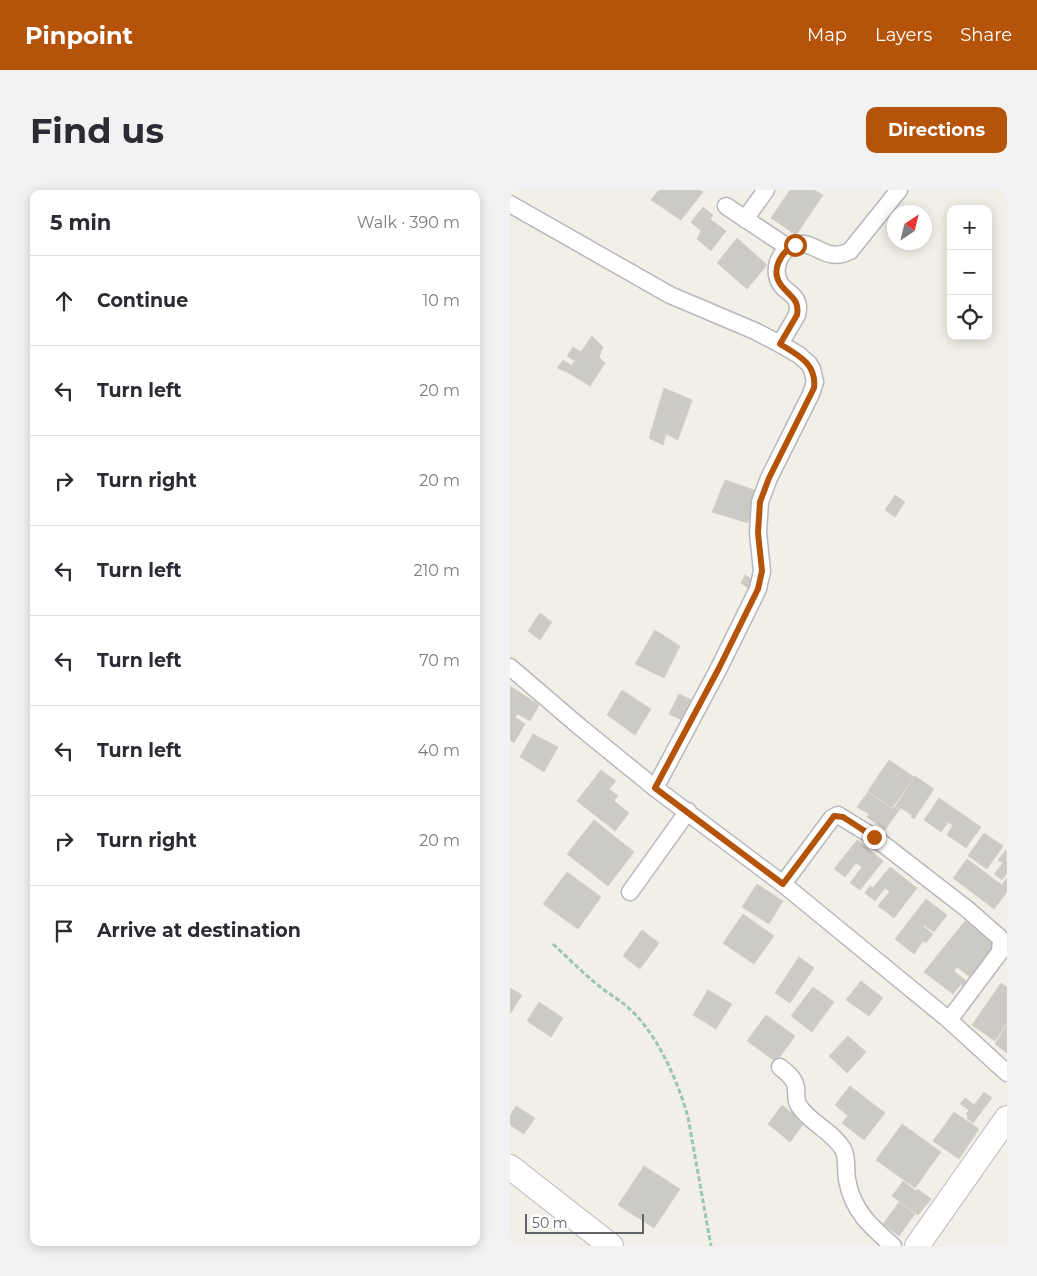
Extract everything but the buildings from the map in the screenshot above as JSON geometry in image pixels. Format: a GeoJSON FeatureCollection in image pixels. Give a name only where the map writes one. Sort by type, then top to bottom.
{"type":"FeatureCollection","features":[{"type":"Feature","properties":{"kind":"main road"},"geometry":{"type":"LineString","coordinates":[[917,1246],[1007,1118]]}},
{"type":"Feature","properties":{"kind":"main road"},"geometry":{"type":"LineString","coordinates":[[510,1167],[610,1246]]}},
{"type":"Feature","properties":{"kind":"street"},"geometry":{"type":"LineString","coordinates":[[745,218],[766,190]]}},
{"type":"Feature","properties":{"kind":"street"},"geometry":{"type":"LineString","coordinates":[[780,344],[798,310],[796,300],[782,286],[777,276],[780,257],[795,245],[808,245],[832,255],[850,251],[899,190]]}},
{"type":"Feature","properties":{"kind":"street"},"geometry":{"type":"LineString","coordinates":[[726,206],[789,248]]}},
{"type":"Feature","properties":{"kind":"street"},"geometry":{"type":"LineString","coordinates":[[512,210],[670,295],[780,344],[809,364],[812,369],[814,382],[811,394],[762,496],[758,517],[762,560],[760,581],[719,668],[655,788]]}},
{"type":"Feature","properties":{"kind":"street"},"geometry":{"type":"LineString","coordinates":[[510,667],[655,788],[783,884],[949,1020],[1007,1073]]}},
{"type":"Feature","properties":{"kind":"street"},"geometry":{"type":"LineString","coordinates":[[630,892],[688,812]]}},
{"type":"Feature","properties":{"kind":"street"},"geometry":{"type":"LineString","coordinates":[[783,884],[832,818],[838,815],[874,837],[966,909],[999,937],[1000,952],[949,1020]]}},
{"type":"Feature","properties":{"kind":"street"},"geometry":{"type":"LineString","coordinates":[[780,1067],[795,1083],[796,1098],[800,1107],[839,1143],[844,1151],[847,1160],[847,1178],[856,1208],[874,1229],[893,1246]]}},
{"type":"Feature","properties":{"kind":"path"},"geometry":{"type":"LineString","coordinates":[[553,944],[600,986],[633,1012],[651,1035],[668,1066],[683,1100],[688,1117],[711,1246]]}},
{"type":"Feature","properties":{"kind":"route"},"geometry":{"type":"LineString","coordinates":[[795,245],[784,252],[778,263],[777,276],[779,281],[794,296],[798,304],[797,315],[780,344],[809,364],[814,375],[814,388],[769,478],[760,502],[758,533],[762,571],[758,589],[719,668],[655,788],[783,884],[834,816],[843,817],[874,837]]}}]}
